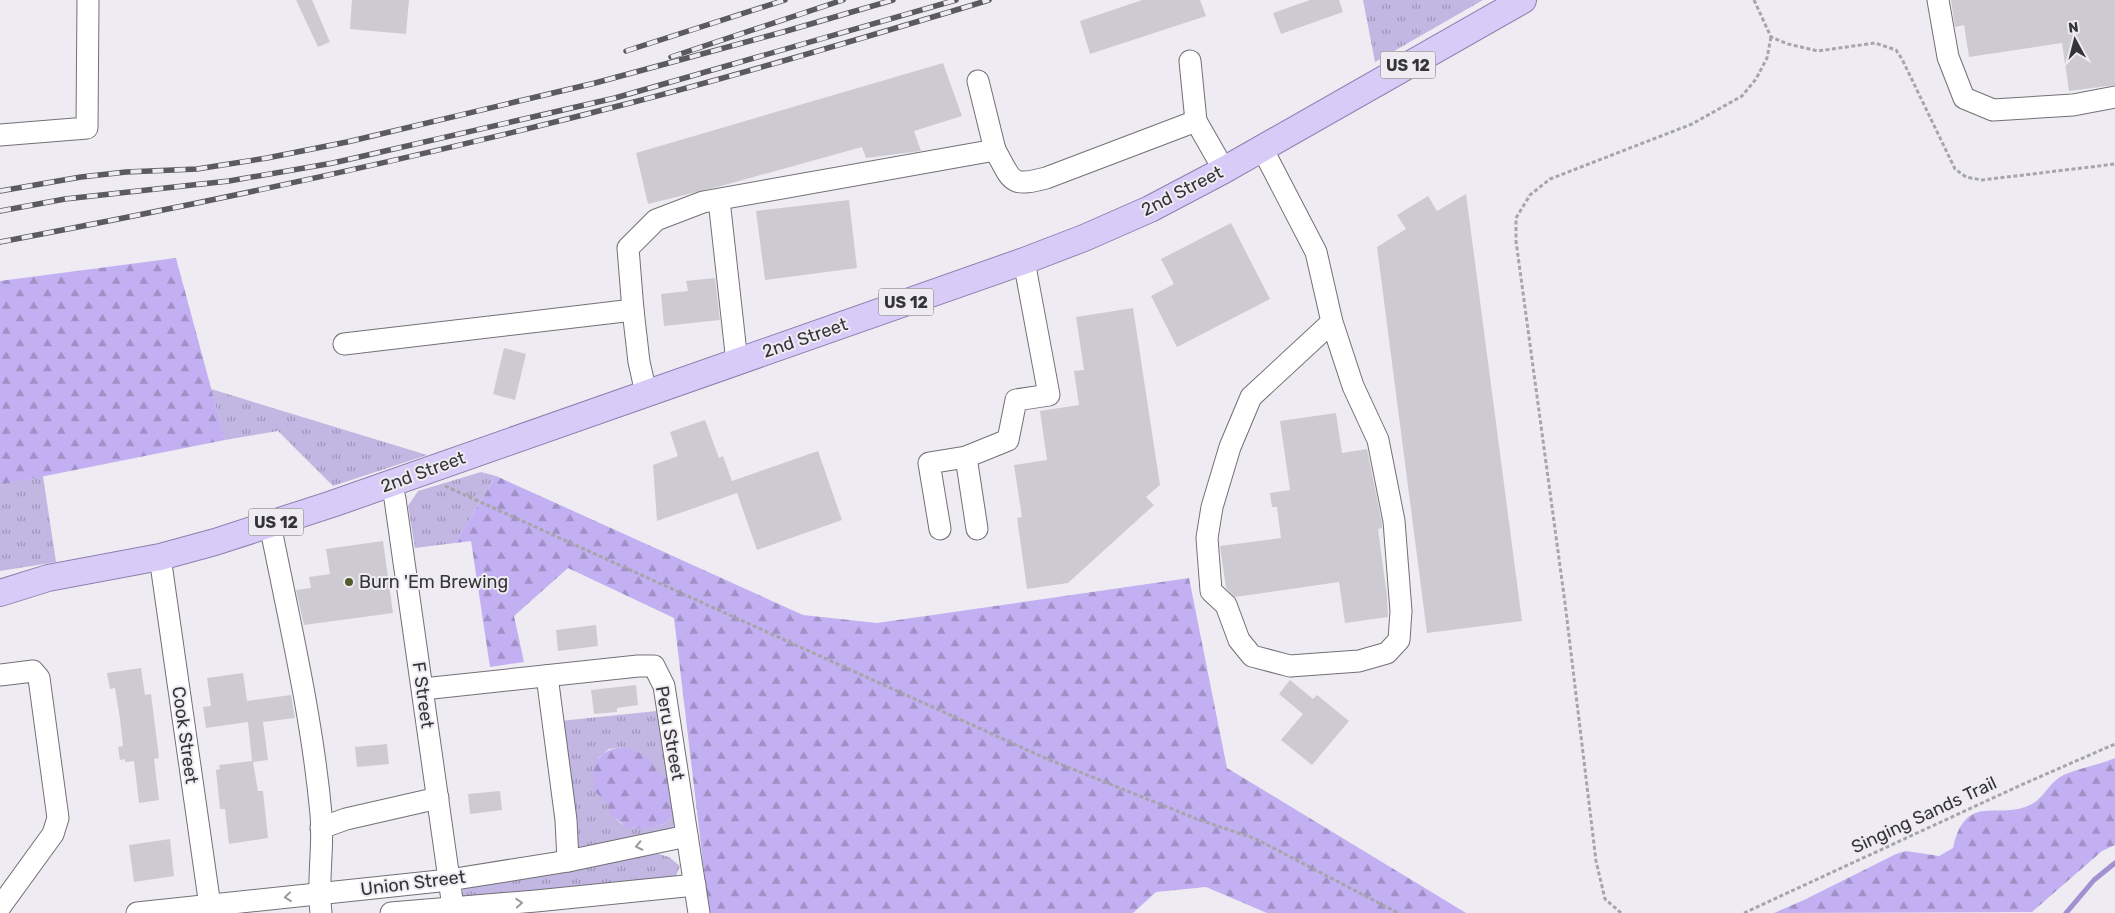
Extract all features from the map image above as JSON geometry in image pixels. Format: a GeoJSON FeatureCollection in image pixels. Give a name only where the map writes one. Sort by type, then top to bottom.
{"type":"FeatureCollection","features":[{"type":"Feature","properties":{"kind":"main road","name":"2nd Street"},"geometry":{"type":"LineString","coordinates":[[0,593],[48,578],[160,557],[270,524],[737,362],[1084,238],[1150,208],[1224,170],[1523,0]]}},
{"type":"Feature","properties":{"kind":"main road","name":"2nd Street"},"geometry":{"type":"LineString","coordinates":[[0,577],[48,578]]}},
{"type":"Feature","properties":{"kind":"street"},"geometry":{"type":"LineString","coordinates":[[0,135],[87,128],[88,0]]}},
{"type":"Feature","properties":{"kind":"street"},"geometry":{"type":"LineString","coordinates":[[1938,0],[1948,57],[1964,98],[1993,110],[2073,105],[2115,97]]}},
{"type":"Feature","properties":{"kind":"street"},"geometry":{"type":"LineString","coordinates":[[1190,61],[1196,121],[1224,170]]}},
{"type":"Feature","properties":{"kind":"street"},"geometry":{"type":"LineString","coordinates":[[978,81],[994,150],[1012,180],[1025,184],[1046,178],[1196,121]]}},
{"type":"Feature","properties":{"kind":"street"},"geometry":{"type":"LineString","coordinates":[[1262,148],[1316,252],[1332,322],[1353,386],[1378,440],[1394,521],[1401,611],[1398,640],[1387,653],[1359,661],[1290,666],[1252,656],[1239,640],[1226,606],[1211,592],[1207,538],[1212,507],[1230,447],[1252,397],[1332,322]]}},
{"type":"Feature","properties":{"kind":"street"},"geometry":{"type":"LineString","coordinates":[[646,393],[639,362],[628,248],[656,220],[703,202],[994,150]]}},
{"type":"Feature","properties":{"kind":"street"},"geometry":{"type":"LineString","coordinates":[[719,200],[737,362]]}},
{"type":"Feature","properties":{"kind":"street"},"geometry":{"type":"LineString","coordinates":[[940,529],[929,463],[966,457],[1008,440],[1016,400],[1049,395],[1024,261]]}},
{"type":"Feature","properties":{"kind":"street"},"geometry":{"type":"LineString","coordinates":[[344,344],[633,310]]}},
{"type":"Feature","properties":{"kind":"street"},"geometry":{"type":"LineString","coordinates":[[966,457],[977,529]]}},
{"type":"Feature","properties":{"kind":"street","name":"F Street"},"geometry":{"type":"LineString","coordinates":[[391,483],[423,689],[453,907]]}},
{"type":"Feature","properties":{"kind":"street"},"geometry":{"type":"LineString","coordinates":[[270,524],[306,707],[321,816],[320,903]]}},
{"type":"Feature","properties":{"kind":"street","name":"Cook Street"},"geometry":{"type":"LineString","coordinates":[[160,557],[210,909]]}},
{"type":"Feature","properties":{"kind":"street","name":"Peru Street"},"geometry":{"type":"LineString","coordinates":[[423,689],[654,666],[664,686],[699,913]]}},
{"type":"Feature","properties":{"kind":"street"},"geometry":{"type":"LineString","coordinates":[[0,675],[34,671],[39,678],[58,818],[53,834],[0,907]]}},
{"type":"Feature","properties":{"kind":"street"},"geometry":{"type":"LineString","coordinates":[[548,676],[566,820],[568,862]]}},
{"type":"Feature","properties":{"kind":"street"},"geometry":{"type":"LineString","coordinates":[[321,828],[346,819],[438,798]]}},
{"type":"Feature","properties":{"kind":"street","name":"Union Street"},"geometry":{"type":"LineString","coordinates":[[137,913],[320,903],[449,880],[568,862],[687,836]]}},
{"type":"Feature","properties":{"kind":"street","name":"Union Street"},"geometry":{"type":"LineString","coordinates":[[391,913],[695,885]]}},
{"type":"Feature","properties":{"kind":"path"},"geometry":{"type":"LineString","coordinates":[[1621,913],[1604,899],[1596,861],[1565,603],[1516,241],[1516,218],[1530,196],[1550,179],[1692,124],[1742,96],[1756,80],[1767,58],[1771,37],[1754,0]]}},
{"type":"Feature","properties":{"kind":"path"},"geometry":{"type":"LineString","coordinates":[[1771,37],[1788,44],[1818,51],[1875,42],[1896,50],[1955,169],[1966,177],[1982,180],[2115,164]]}},
{"type":"Feature","properties":{"kind":"path"},"geometry":{"type":"LineString","coordinates":[[418,474],[1045,758],[1197,819],[1256,839],[1398,913]]}},
{"type":"Feature","properties":{"kind":"path","name":"Singing Sands Trail"},"geometry":{"type":"LineString","coordinates":[[1744,913],[2021,785],[2115,744]]}},
{"type":"Feature","properties":{"kind":"green space"},"geometry":{"type":"Polygon","coordinates":[[[1363,0],[1483,0],[1375,62],[1363,0]]]}},
{"type":"Feature","properties":{"kind":"green space"},"geometry":{"type":"Polygon","coordinates":[[[176,258],[225,440],[0,485],[0,281],[176,258]]]}},
{"type":"Feature","properties":{"kind":"green space"},"geometry":{"type":"Polygon","coordinates":[[[211,389],[427,455],[333,486],[278,431],[225,440],[211,389]]]}},
{"type":"Feature","properties":{"kind":"green space"},"geometry":{"type":"Polygon","coordinates":[[[481,472],[496,476],[455,543],[415,548],[408,506],[418,491],[481,472]]]}},
{"type":"Feature","properties":{"kind":"green space"},"geometry":{"type":"Polygon","coordinates":[[[43,476],[56,562],[0,571],[0,485],[43,476]]]}},
{"type":"Feature","properties":{"kind":"green space"},"geometry":{"type":"Polygon","coordinates":[[[496,476],[803,615],[877,623],[1189,578],[1227,768],[1466,913],[1267,913],[1206,887],[1156,892],[1133,913],[709,913],[674,618],[568,568],[514,616],[524,662],[490,667],[471,541],[455,543],[496,476]]]}},
{"type":"Feature","properties":{"kind":"green space"},"geometry":{"type":"Polygon","coordinates":[[[657,711],[668,778],[657,774],[649,760],[622,747],[609,749],[598,758],[608,804],[613,815],[621,823],[632,827],[647,827],[667,823],[673,814],[675,822],[672,830],[573,848],[560,721],[657,711]]]}},
{"type":"Feature","properties":{"kind":"green space"},"geometry":{"type":"Polygon","coordinates":[[[622,747],[645,756],[658,772],[668,778],[673,814],[667,823],[646,829],[627,827],[611,815],[606,801],[594,791],[594,767],[600,756],[613,749],[622,747]]]}},
{"type":"Feature","properties":{"kind":"green space"},"geometry":{"type":"Polygon","coordinates":[[[2115,758],[2115,845],[2102,851],[2032,912],[1774,913],[1896,854],[1906,851],[1939,856],[1953,848],[1959,830],[1966,819],[1975,813],[2019,809],[2032,804],[2060,777],[2115,758]]]}},
{"type":"Feature","properties":{"kind":"green space"},"geometry":{"type":"Polygon","coordinates":[[[655,853],[669,857],[680,866],[674,881],[466,900],[462,894],[463,889],[477,884],[655,853]]]}},
{"type":"Feature","properties":{"kind":"building"},"geometry":{"type":"Polygon","coordinates":[[[296,0],[312,0],[330,42],[318,47],[296,0]]]}},
{"type":"Feature","properties":{"kind":"building"},"geometry":{"type":"Polygon","coordinates":[[[352,0],[409,0],[406,34],[350,29],[352,0]]]}},
{"type":"Feature","properties":{"kind":"building"},"geometry":{"type":"Polygon","coordinates":[[[1142,0],[1200,0],[1206,16],[1090,54],[1080,21],[1142,0]]]}},
{"type":"Feature","properties":{"kind":"building"},"geometry":{"type":"Polygon","coordinates":[[[1310,0],[1339,0],[1343,12],[1281,34],[1273,13],[1310,0]]]}},
{"type":"Feature","properties":{"kind":"building"},"geometry":{"type":"Polygon","coordinates":[[[1951,0],[2115,0],[2115,85],[2069,91],[2062,43],[1969,57],[1964,25],[1955,27],[1951,0]]]}},
{"type":"Feature","properties":{"kind":"building"},"geometry":{"type":"Polygon","coordinates":[[[943,63],[962,116],[914,131],[921,151],[866,158],[862,147],[648,204],[636,153],[943,63]]]}},
{"type":"Feature","properties":{"kind":"building"},"geometry":{"type":"Polygon","coordinates":[[[1466,194],[1522,621],[1427,633],[1377,247],[1406,229],[1397,215],[1428,196],[1437,211],[1466,194]]]}},
{"type":"Feature","properties":{"kind":"building"},"geometry":{"type":"Polygon","coordinates":[[[849,200],[857,268],[765,280],[756,211],[849,200]]]}},
{"type":"Feature","properties":{"kind":"building"},"geometry":{"type":"Polygon","coordinates":[[[1231,223],[1270,299],[1177,347],[1151,296],[1174,284],[1161,259],[1231,223]]]}},
{"type":"Feature","properties":{"kind":"building"},"geometry":{"type":"Polygon","coordinates":[[[715,278],[720,320],[664,326],[661,294],[688,291],[686,281],[715,278]]]}},
{"type":"Feature","properties":{"kind":"building"},"geometry":{"type":"Polygon","coordinates":[[[1133,308],[1160,485],[1146,497],[1154,505],[1068,583],[1027,589],[1017,518],[1022,517],[1014,465],[1047,460],[1040,411],[1079,405],[1074,371],[1084,370],[1076,317],[1133,308]]]}},
{"type":"Feature","properties":{"kind":"building"},"geometry":{"type":"Polygon","coordinates":[[[504,348],[526,354],[515,400],[493,394],[504,348]]]}},
{"type":"Feature","properties":{"kind":"building"},"geometry":{"type":"Polygon","coordinates":[[[1336,413],[1342,453],[1367,449],[1382,523],[1382,528],[1378,529],[1388,617],[1345,623],[1339,582],[1235,597],[1226,588],[1220,546],[1281,538],[1277,507],[1272,507],[1270,493],[1290,490],[1280,421],[1336,413]]]}},
{"type":"Feature","properties":{"kind":"building"},"geometry":{"type":"Polygon","coordinates":[[[705,420],[719,458],[723,456],[732,481],[818,451],[842,520],[757,550],[737,493],[657,521],[653,465],[678,456],[670,432],[705,420]]]}},
{"type":"Feature","properties":{"kind":"building","name":"Burn 'Em Brewing"},"geometry":{"type":"Polygon","coordinates":[[[383,541],[393,613],[304,625],[296,590],[311,588],[309,577],[330,574],[326,549],[383,541]]]}},
{"type":"Feature","properties":{"kind":"building"},"geometry":{"type":"Polygon","coordinates":[[[596,625],[598,646],[558,651],[556,630],[596,625]]]}},
{"type":"Feature","properties":{"kind":"building"},"geometry":{"type":"Polygon","coordinates":[[[141,668],[145,695],[151,694],[159,758],[154,759],[159,800],[139,803],[134,761],[125,762],[125,759],[120,760],[118,747],[123,746],[120,719],[115,688],[110,689],[107,673],[141,668]]]}},
{"type":"Feature","properties":{"kind":"building"},"geometry":{"type":"Polygon","coordinates":[[[243,673],[247,701],[291,695],[295,718],[263,722],[268,760],[253,762],[258,791],[263,791],[268,838],[229,844],[225,809],[220,809],[216,770],[220,769],[219,765],[252,761],[248,722],[206,728],[203,707],[211,706],[207,678],[243,673]]]}},
{"type":"Feature","properties":{"kind":"building"},"geometry":{"type":"Polygon","coordinates":[[[1290,680],[1313,699],[1317,695],[1349,721],[1312,765],[1281,740],[1303,714],[1279,694],[1290,680]]]}},
{"type":"Feature","properties":{"kind":"building"},"geometry":{"type":"Polygon","coordinates":[[[636,685],[638,705],[617,708],[617,712],[594,714],[591,690],[636,685]]]}},
{"type":"Feature","properties":{"kind":"building"},"geometry":{"type":"Polygon","coordinates":[[[387,744],[389,764],[357,767],[355,747],[387,744]]]}},
{"type":"Feature","properties":{"kind":"building"},"geometry":{"type":"Polygon","coordinates":[[[500,791],[502,810],[470,814],[468,794],[500,791]]]}},
{"type":"Feature","properties":{"kind":"building"},"geometry":{"type":"Polygon","coordinates":[[[170,839],[174,876],[134,882],[129,845],[170,839]]]}},
{"type":"Feature","properties":{"kind":"waterway"},"geometry":{"type":"LineString","coordinates":[[2066,913],[2094,880],[2115,863]]}},
{"type":"Feature","properties":{"kind":"railway"},"geometry":{"type":"LineString","coordinates":[[626,51],[785,0]]}},
{"type":"Feature","properties":{"kind":"railway"},"geometry":{"type":"LineString","coordinates":[[671,57],[843,0]]}},
{"type":"Feature","properties":{"kind":"railway"},"geometry":{"type":"LineString","coordinates":[[0,191],[81,177],[126,172],[197,169],[267,158],[347,142],[595,83],[893,0]]}},
{"type":"Feature","properties":{"kind":"railway"},"geometry":{"type":"LineString","coordinates":[[0,211],[65,199],[229,181],[333,163],[615,98],[956,0]]}},
{"type":"Feature","properties":{"kind":"railway"},"geometry":{"type":"LineString","coordinates":[[0,242],[316,178],[552,123],[765,66],[989,0]]}},
{"type":"Feature","properties":{"kind":"place","name":"Burn 'Em Brewing"},"geometry":{"type":"Point","coordinates":[349,582]}}]}
